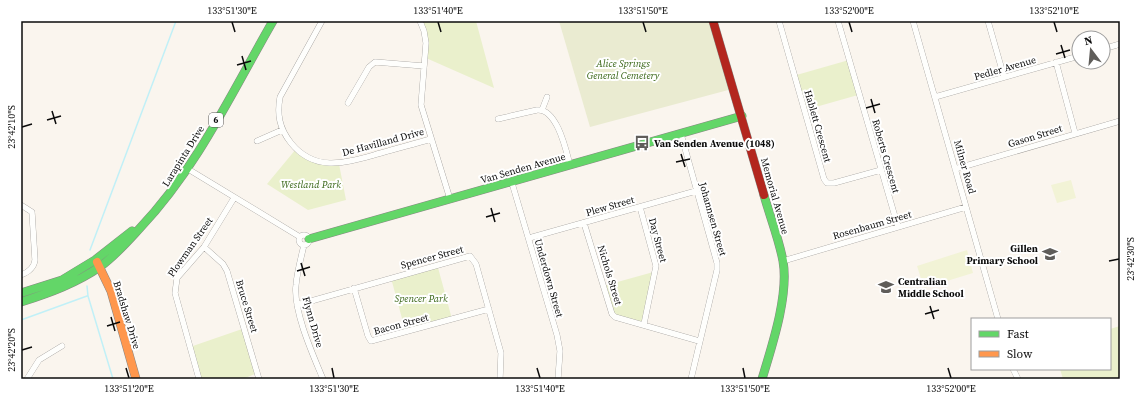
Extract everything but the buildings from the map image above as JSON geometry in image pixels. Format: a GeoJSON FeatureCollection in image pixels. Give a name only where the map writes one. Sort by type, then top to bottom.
{"type":"FeatureCollection","features":[{"type":"Feature","properties":{"kind":"street","name":"Larapinta Drive"},"geometry":{"type":"LineString","coordinates":[[21,302],[68,286],[100,267],[123,247],[175,190],[272,21]]}},
{"type":"Feature","properties":{"kind":"street","name":"De Havilland Drive"},"geometry":{"type":"LineString","coordinates":[[322,21],[280,97],[279,106],[282,130],[296,150],[306,157],[324,163],[339,164],[431,139]]}},
{"type":"Feature","properties":{"kind":"street","name":"De Havilland Drive"},"geometry":{"type":"LineString","coordinates":[[420,21],[424,30],[426,43],[421,105],[450,199]]}},
{"type":"Feature","properties":{"kind":"street","name":"Memorial Avenue"},"geometry":{"type":"LineString","coordinates":[[713,21],[742,116],[783,261],[783,296],[774,339],[762,379]]}},
{"type":"Feature","properties":{"kind":"street","name":"Hablett Crescent"},"geometry":{"type":"LineString","coordinates":[[779,21],[824,179],[827,183],[834,183],[880,170]]}},
{"type":"Feature","properties":{"kind":"street","name":"Roberts Crescent"},"geometry":{"type":"LineString","coordinates":[[838,21],[898,228]]}},
{"type":"Feature","properties":{"kind":"street","name":"Milner Road"},"geometry":{"type":"LineString","coordinates":[[913,21],[998,318]]}},
{"type":"Feature","properties":{"kind":"street"},"geometry":{"type":"LineString","coordinates":[[988,21],[1004,77]]}},
{"type":"Feature","properties":{"kind":"street","name":"Pedler Avenue"},"geometry":{"type":"LineString","coordinates":[[935,97],[1071,58]]}},
{"type":"Feature","properties":{"kind":"street"},"geometry":{"type":"LineString","coordinates":[[348,102],[369,67],[375,62],[424,66]]}},
{"type":"Feature","properties":{"kind":"street"},"geometry":{"type":"LineString","coordinates":[[1056,62],[1075,133]]}},
{"type":"Feature","properties":{"kind":"street"},"geometry":{"type":"LineString","coordinates":[[542,110],[548,97]]}},
{"type":"Feature","properties":{"kind":"street"},"geometry":{"type":"LineString","coordinates":[[498,119],[542,110]]}},
{"type":"Feature","properties":{"kind":"street"},"geometry":{"type":"LineString","coordinates":[[542,110],[554,120],[561,134],[570,165]]}},
{"type":"Feature","properties":{"kind":"street","name":"Van Senden Avenue"},"geometry":{"type":"LineString","coordinates":[[306,242],[450,199],[512,183],[742,116]]}},
{"type":"Feature","properties":{"kind":"street","name":"Gason Street"},"geometry":{"type":"LineString","coordinates":[[955,169],[1120,121]]}},
{"type":"Feature","properties":{"kind":"street"},"geometry":{"type":"LineString","coordinates":[[257,141],[282,130]]}},
{"type":"Feature","properties":{"kind":"street","name":"Johannsen Street"},"geometry":{"type":"LineString","coordinates":[[681,134],[717,263],[717,270],[691,379]]}},
{"type":"Feature","properties":{"kind":"street"},"geometry":{"type":"LineString","coordinates":[[188,169],[300,237],[305,235],[306,242]]}},
{"type":"Feature","properties":{"kind":"street","name":"Underdown Street"},"geometry":{"type":"LineString","coordinates":[[512,183],[529,238],[560,351],[558,379]]}},
{"type":"Feature","properties":{"kind":"street","name":"Plew Street"},"geometry":{"type":"LineString","coordinates":[[529,238],[696,191]]}},
{"type":"Feature","properties":{"kind":"street","name":"Plowman Street"},"geometry":{"type":"LineString","coordinates":[[199,379],[174,289],[177,278],[204,247],[234,198]]}},
{"type":"Feature","properties":{"kind":"street"},"geometry":{"type":"LineString","coordinates":[[21,205],[32,212],[35,260],[34,266],[21,275]]}},
{"type":"Feature","properties":{"kind":"street","name":"Day Street"},"geometry":{"type":"LineString","coordinates":[[640,207],[656,266],[644,324]]}},
{"type":"Feature","properties":{"kind":"street","name":"Rosenbaum Street"},"geometry":{"type":"LineString","coordinates":[[783,261],[966,207]]}},
{"type":"Feature","properties":{"kind":"street","name":"Larapinta Drive"},"geometry":{"type":"LineString","coordinates":[[21,293],[62,280],[95,260],[153,214]]}},
{"type":"Feature","properties":{"kind":"street","name":"Nichols Street"},"geometry":{"type":"LineString","coordinates":[[584,223],[612,314],[615,317],[644,324],[699,341]]}},
{"type":"Feature","properties":{"kind":"street","name":"Flynn Drive"},"geometry":{"type":"LineString","coordinates":[[306,242],[296,285],[297,305],[311,349],[323,379]]}},
{"type":"Feature","properties":{"kind":"street","name":"Bruce Street"},"geometry":{"type":"LineString","coordinates":[[204,247],[224,264],[227,271],[259,379]]}},
{"type":"Feature","properties":{"kind":"street","name":"Spencer Street"},"geometry":{"type":"LineString","coordinates":[[297,305],[470,256],[476,264],[501,353],[500,379]]}},
{"type":"Feature","properties":{"kind":"street","name":"Bradshaw Drive"},"geometry":{"type":"LineString","coordinates":[[95,260],[100,267],[111,291],[136,379]]}},
{"type":"Feature","properties":{"kind":"street","name":"Bacon Street"},"geometry":{"type":"LineString","coordinates":[[354,288],[368,336],[371,341],[489,309]]}},
{"type":"Feature","properties":{"kind":"street"},"geometry":{"type":"LineString","coordinates":[[27,379],[39,360],[62,346]]}},
{"type":"Feature","properties":{"kind":"street"},"geometry":{"type":"LineString","coordinates":[[1014,370],[1018,379]]}},
{"type":"Feature","properties":{"kind":"green space"},"geometry":{"type":"Polygon","coordinates":[[[420,21],[476,21],[494,88],[426,58],[420,21]]]}},
{"type":"Feature","properties":{"kind":"green space","name":"Alice Springs General Cemetery"},"geometry":{"type":"Polygon","coordinates":[[[559,21],[713,21],[732,89],[590,127],[559,21]]]}},
{"type":"Feature","properties":{"kind":"green space"},"geometry":{"type":"Polygon","coordinates":[[[849,60],[858,95],[805,110],[793,76],[849,60]]]}},
{"type":"Feature","properties":{"kind":"green space","name":"Westland Park"},"geometry":{"type":"Polygon","coordinates":[[[296,149],[306,157],[339,164],[346,200],[308,210],[267,184],[296,149]]]}},
{"type":"Feature","properties":{"kind":"green space"},"geometry":{"type":"Polygon","coordinates":[[[1071,180],[1076,198],[1057,203],[1051,185],[1071,180]]]}},
{"type":"Feature","properties":{"kind":"green space"},"geometry":{"type":"Polygon","coordinates":[[[967,250],[973,273],[924,288],[917,266],[967,250]]]}},
{"type":"Feature","properties":{"kind":"green space","name":"Spencer Park"},"geometry":{"type":"Polygon","coordinates":[[[437,264],[452,319],[406,333],[391,278],[437,264]]]}},
{"type":"Feature","properties":{"kind":"green space"},"geometry":{"type":"Polygon","coordinates":[[[657,271],[644,324],[615,317],[603,286],[657,271]]]}},
{"type":"Feature","properties":{"kind":"green space"},"geometry":{"type":"Polygon","coordinates":[[[1120,326],[1120,379],[1063,379],[1060,370],[1111,370],[1111,329],[1120,326]]]}},
{"type":"Feature","properties":{"kind":"green space"},"geometry":{"type":"Polygon","coordinates":[[[245,328],[257,373],[243,379],[199,379],[190,347],[245,328]]]}},
{"type":"Feature","properties":{"kind":"waterway"},"geometry":{"type":"LineString","coordinates":[[90,250],[176,21]]}},
{"type":"Feature","properties":{"kind":"waterway"},"geometry":{"type":"LineString","coordinates":[[87,286],[88,296],[113,379]]}},
{"type":"Feature","properties":{"kind":"waterway"},"geometry":{"type":"LineString","coordinates":[[21,320],[87,296]]}},
{"type":"Feature","properties":{"kind":"traffic: fast"},"geometry":{"type":"LineString","coordinates":[[21,302],[62,287],[92,272],[122,248],[140,228],[160,205],[196,155],[228,102],[273,21]]}},
{"type":"Feature","properties":{"kind":"traffic: fast"},"geometry":{"type":"LineString","coordinates":[[309,239],[742,116]]}},
{"type":"Feature","properties":{"kind":"traffic: fast"},"geometry":{"type":"LineString","coordinates":[[762,379],[782,305],[784,289],[783,261],[764,195]]}},
{"type":"Feature","properties":{"kind":"traffic: fast"},"geometry":{"type":"LineString","coordinates":[[21,293],[62,280],[95,260],[132,231]]}},
{"type":"Feature","properties":{"kind":"traffic: slow"},"geometry":{"type":"LineString","coordinates":[[97,262],[111,291],[136,379]]}},
{"type":"Feature","properties":{"kind":"traffic: jam"},"geometry":{"type":"LineString","coordinates":[[713,21],[764,195]]}},
{"type":"Feature","properties":{"kind":"place","name":"Van Senden Avenue (1048)"},"geometry":{"type":"Point","coordinates":[642,143]}},
{"type":"Feature","properties":{"kind":"place","name":"Gillen Primary School"},"geometry":{"type":"Point","coordinates":[1050,254]}},
{"type":"Feature","properties":{"kind":"place","name":"Centralian Middle School"},"geometry":{"type":"Point","coordinates":[886,287]}}]}
